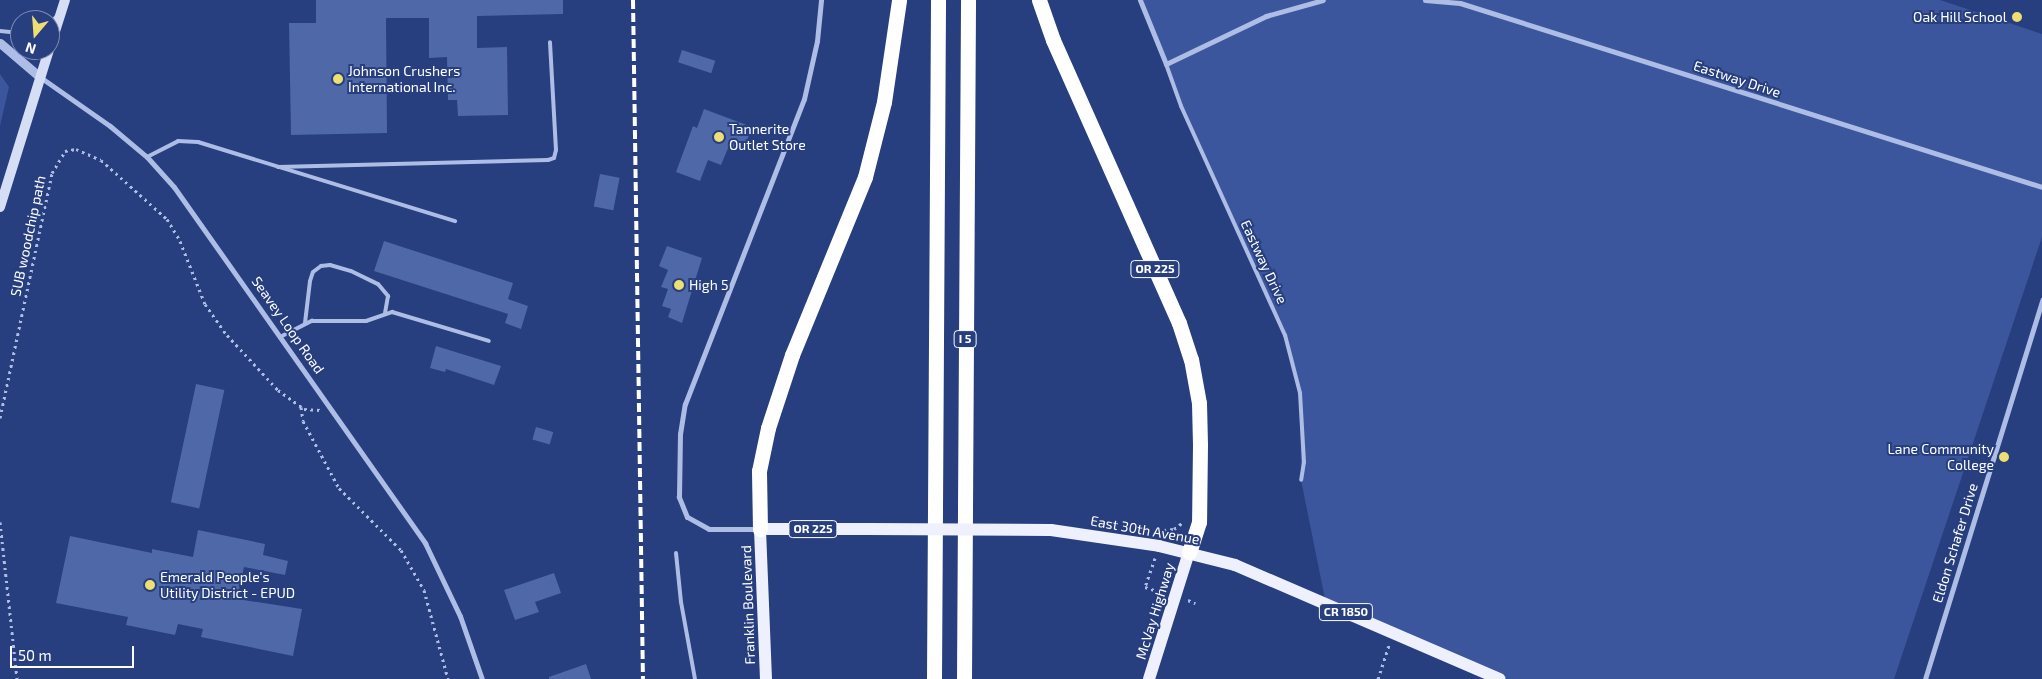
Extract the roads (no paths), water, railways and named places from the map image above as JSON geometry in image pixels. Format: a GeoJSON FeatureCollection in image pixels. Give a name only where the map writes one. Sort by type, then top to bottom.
{"type":"FeatureCollection","features":[{"type":"Feature","properties":{"kind":"highway"},"geometry":{"type":"LineString","coordinates":[[760,530],[759,472],[768,428],[792,355],[865,177],[884,102],[899,0]]}},
{"type":"Feature","properties":{"kind":"highway","name":"I 5"},"geometry":{"type":"LineString","coordinates":[[934,679],[938,0]]}},
{"type":"Feature","properties":{"kind":"highway","name":"I 5"},"geometry":{"type":"LineString","coordinates":[[964,679],[968,0]]}},
{"type":"Feature","properties":{"kind":"highway","name":"OR 225"},"geometry":{"type":"LineString","coordinates":[[1039,0],[1053,40],[1178,323],[1191,359],[1199,403],[1200,522],[1189,552]]}},
{"type":"Feature","properties":{"kind":"main road"},"geometry":{"type":"LineString","coordinates":[[60,15],[65,0]]}},
{"type":"Feature","properties":{"kind":"main road"},"geometry":{"type":"LineString","coordinates":[[0,207],[46,60]]}},
{"type":"Feature","properties":{"kind":"main road","name":"East 30th Avenue"},"geometry":{"type":"LineString","coordinates":[[760,530],[1051,530],[1189,552],[1235,565],[1500,679]]}},
{"type":"Feature","properties":{"kind":"main road","name":"Franklin Boulevard"},"geometry":{"type":"LineString","coordinates":[[760,530],[766,679]]}},
{"type":"Feature","properties":{"kind":"main road","name":"McVay Highway"},"geometry":{"type":"LineString","coordinates":[[1150,679],[1189,552]]}},
{"type":"Feature","properties":{"kind":"street"},"geometry":{"type":"LineString","coordinates":[[760,530],[708,529],[688,517],[679,497],[680,434],[685,404],[804,99],[817,41],[821,0]]}},
{"type":"Feature","properties":{"kind":"street","name":"Eastway Drive"},"geometry":{"type":"LineString","coordinates":[[1140,0],[1166,64]]}},
{"type":"Feature","properties":{"kind":"street"},"geometry":{"type":"LineString","coordinates":[[1166,64],[1266,16],[1323,0]]}},
{"type":"Feature","properties":{"kind":"street","name":"Eastway Drive"},"geometry":{"type":"LineString","coordinates":[[1425,0],[1460,3],[2042,187]]}},
{"type":"Feature","properties":{"kind":"street","name":"Seavey Loop Road"},"geometry":{"type":"LineString","coordinates":[[0,42],[40,77],[147,157],[174,187],[425,543],[460,616],[482,679]]}},
{"type":"Feature","properties":{"kind":"street","name":"Eldon Schafer Drive"},"geometry":{"type":"LineString","coordinates":[[1925,679],[2042,300]]}},
{"type":"Feature","properties":{"kind":"lane"},"geometry":{"type":"LineString","coordinates":[[278,167],[548,160],[554,158],[556,150],[550,42]]}},
{"type":"Feature","properties":{"kind":"lane","name":"Eastway Drive"},"geometry":{"type":"LineString","coordinates":[[1166,64],[1181,106],[1285,335],[1300,393],[1304,462],[1301,480]]}},
{"type":"Feature","properties":{"kind":"lane"},"geometry":{"type":"LineString","coordinates":[[147,157],[178,141],[198,142],[455,221]]}},
{"type":"Feature","properties":{"kind":"lane"},"geometry":{"type":"LineString","coordinates":[[305,323],[309,313],[310,281],[313,272],[321,266],[330,265],[351,271],[378,284],[388,296],[385,313]]}},
{"type":"Feature","properties":{"kind":"lane"},"geometry":{"type":"LineString","coordinates":[[280,337],[305,323],[366,321],[385,313],[489,341]]}},
{"type":"Feature","properties":{"kind":"lane"},"geometry":{"type":"LineString","coordinates":[[676,553],[681,602],[695,679]]}},
{"type":"Feature","properties":{"kind":"railway"},"geometry":{"type":"LineString","coordinates":[[633,0],[643,679]]}},
{"type":"Feature","properties":{"kind":"place","name":"Oak Hill School"},"geometry":{"type":"Point","coordinates":[2017,17]}},
{"type":"Feature","properties":{"kind":"place","name":"Johnson Crushers International Inc."},"geometry":{"type":"Point","coordinates":[338,79]}},
{"type":"Feature","properties":{"kind":"place","name":"Tannerite Outlet Store"},"geometry":{"type":"Point","coordinates":[719,137]}},
{"type":"Feature","properties":{"kind":"place","name":"High 5"},"geometry":{"type":"Point","coordinates":[679,285]}},
{"type":"Feature","properties":{"kind":"place","name":"Lane Community College"},"geometry":{"type":"Point","coordinates":[2004,457]}},
{"type":"Feature","properties":{"kind":"place","name":"Emerald People's Utility District - EPUD"},"geometry":{"type":"Point","coordinates":[150,585]}}]}
